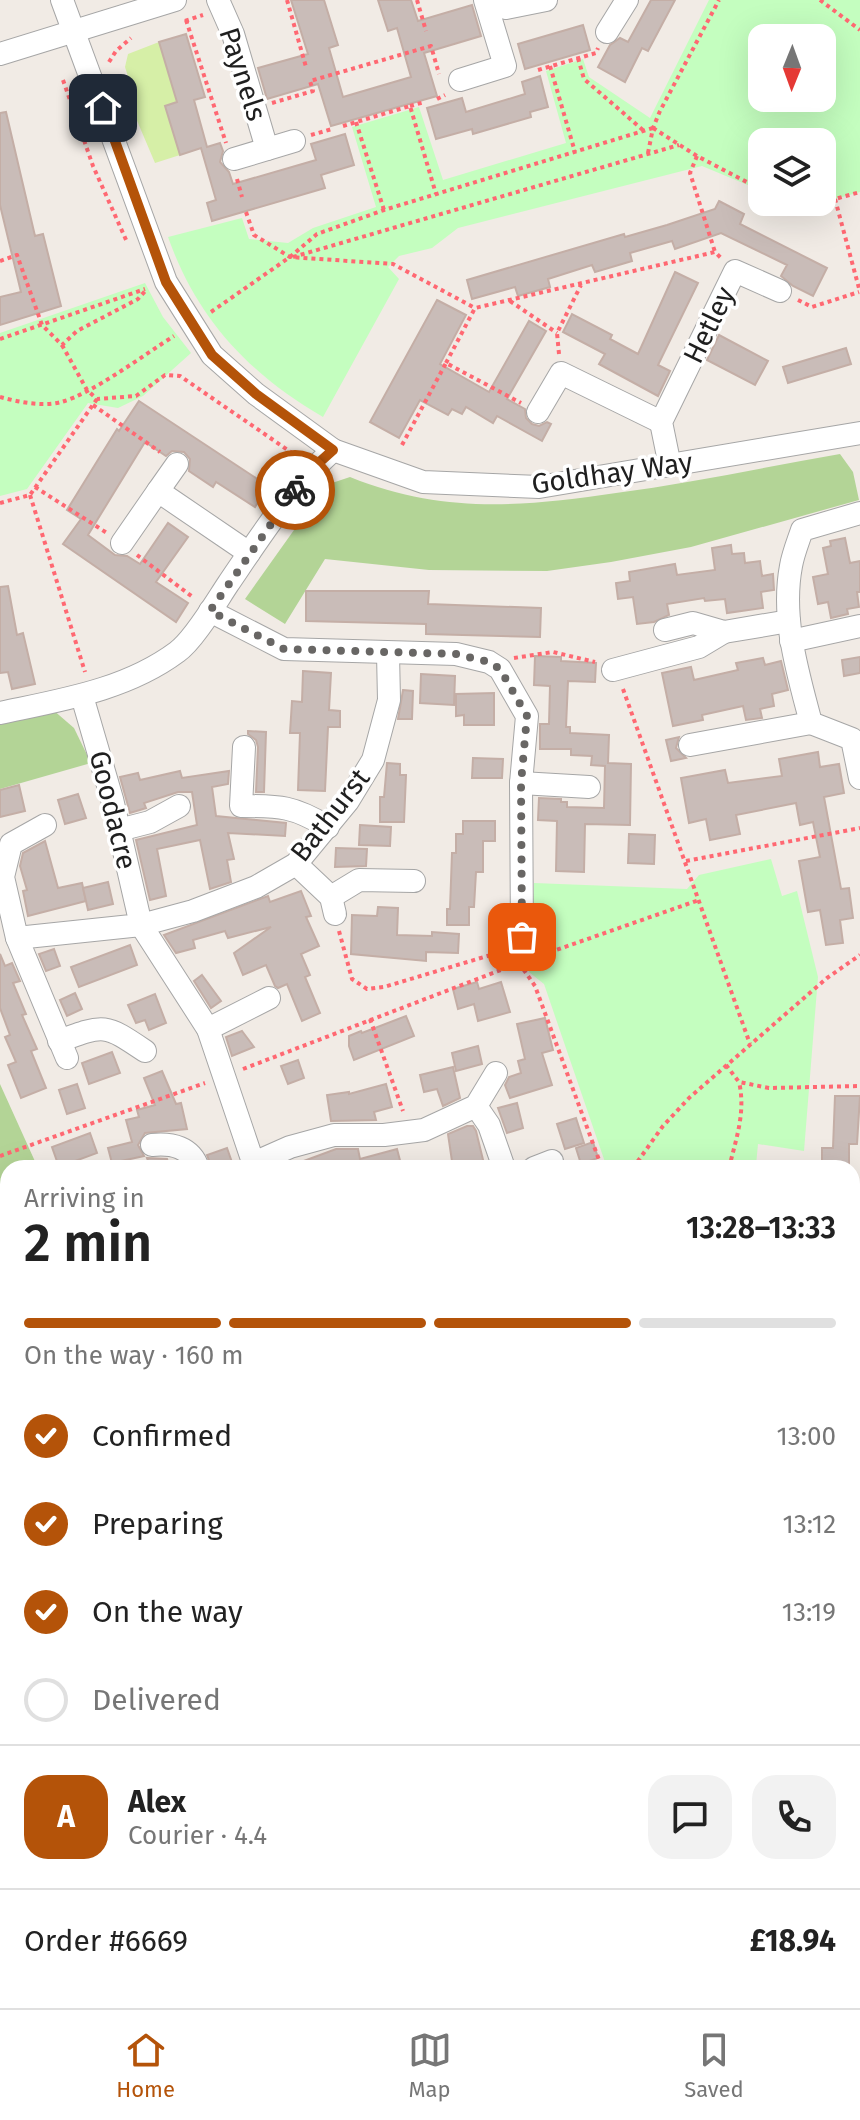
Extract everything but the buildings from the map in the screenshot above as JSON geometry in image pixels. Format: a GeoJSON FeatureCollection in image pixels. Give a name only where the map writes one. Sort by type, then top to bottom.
{"type":"FeatureCollection","features":[{"type":"Feature","properties":{"kind":"street","name":"Goldhay Way"},"geometry":{"type":"LineString","coordinates":[[62,0],[166,282],[212,355],[256,394],[333,450],[423,482],[539,487],[860,435]]}},
{"type":"Feature","properties":{"kind":"street"},"geometry":{"type":"LineString","coordinates":[[0,54],[175,0]]}},
{"type":"Feature","properties":{"kind":"street"},"geometry":{"type":"LineString","coordinates":[[486,2],[506,8],[546,0]]}},
{"type":"Feature","properties":{"kind":"street"},"geometry":{"type":"LineString","coordinates":[[460,80],[505,66],[486,2]]}},
{"type":"Feature","properties":{"kind":"street"},"geometry":{"type":"LineString","coordinates":[[607,32],[619,2]]}},
{"type":"Feature","properties":{"kind":"street","name":"Paynels"},"geometry":{"type":"LineString","coordinates":[[215,6],[233,34],[267,149]]}},
{"type":"Feature","properties":{"kind":"street"},"geometry":{"type":"LineString","coordinates":[[231,153],[267,149],[294,141]]}},
{"type":"Feature","properties":{"kind":"street","name":"Hetley"},"geometry":{"type":"LineString","coordinates":[[661,422],[735,271],[780,291]]}},
{"type":"Feature","properties":{"kind":"street"},"geometry":{"type":"LineString","coordinates":[[538,412],[561,373],[661,422],[670,466]]}},
{"type":"Feature","properties":{"kind":"street"},"geometry":{"type":"LineString","coordinates":[[0,713],[86,694],[132,678],[180,651],[313,468],[333,450]]}},
{"type":"Feature","properties":{"kind":"street"},"geometry":{"type":"LineString","coordinates":[[122,543],[177,464]]}},
{"type":"Feature","properties":{"kind":"street"},"geometry":{"type":"LineString","coordinates":[[158,491],[249,553]]}},
{"type":"Feature","properties":{"kind":"street"},"geometry":{"type":"LineString","coordinates":[[811,723],[790,631],[790,568],[802,530],[860,513]]}},
{"type":"Feature","properties":{"kind":"street"},"geometry":{"type":"LineString","coordinates":[[210,611],[284,649],[456,654],[489,662],[500,669],[527,716],[521,783],[522,937]]}},
{"type":"Feature","properties":{"kind":"street"},"geometry":{"type":"LineString","coordinates":[[665,630],[693,623],[724,632],[860,626]]}},
{"type":"Feature","properties":{"kind":"street"},"geometry":{"type":"LineString","coordinates":[[613,670],[699,647],[724,632]]}},
{"type":"Feature","properties":{"kind":"street","name":"Bathurst"},"geometry":{"type":"LineString","coordinates":[[141,925],[193,911],[256,887],[296,864],[348,801],[373,760],[389,700],[388,654]]}},
{"type":"Feature","properties":{"kind":"street","name":"Goodacre"},"geometry":{"type":"LineString","coordinates":[[86,694],[141,925],[208,1029],[253,1160]]}},
{"type":"Feature","properties":{"kind":"street"},"geometry":{"type":"LineString","coordinates":[[690,745],[811,723],[852,739],[860,778]]}},
{"type":"Feature","properties":{"kind":"street"},"geometry":{"type":"LineString","coordinates":[[244,747],[241,806],[280,806],[301,811],[328,827]]}},
{"type":"Feature","properties":{"kind":"street"},"geometry":{"type":"LineString","coordinates":[[521,783],[589,787]]}},
{"type":"Feature","properties":{"kind":"street"},"geometry":{"type":"LineString","coordinates":[[119,830],[150,822],[179,806]]}},
{"type":"Feature","properties":{"kind":"street"},"geometry":{"type":"LineString","coordinates":[[45,825],[11,844],[3,877],[17,938],[63,1050],[89,1030],[113,1029],[145,1051]]}},
{"type":"Feature","properties":{"kind":"street"},"geometry":{"type":"LineString","coordinates":[[296,864],[333,906],[359,880],[414,881]]}},
{"type":"Feature","properties":{"kind":"street"},"geometry":{"type":"LineString","coordinates":[[17,938],[141,925]]}},
{"type":"Feature","properties":{"kind":"street"},"geometry":{"type":"LineString","coordinates":[[208,1029],[269,998]]}},
{"type":"Feature","properties":{"kind":"street"},"geometry":{"type":"LineString","coordinates":[[265,1160],[290,1147],[334,1135],[384,1135],[424,1130],[476,1106],[496,1073]]}},
{"type":"Feature","properties":{"kind":"street"},"geometry":{"type":"LineString","coordinates":[[476,1106],[489,1125],[501,1160]]}},
{"type":"Feature","properties":{"kind":"street"},"geometry":{"type":"LineString","coordinates":[[152,1145],[168,1143],[183,1149],[195,1160]]}},
{"type":"Feature","properties":{"kind":"path"},"geometry":{"type":"LineString","coordinates":[[287,0],[306,67]]}},
{"type":"Feature","properties":{"kind":"path"},"geometry":{"type":"LineString","coordinates":[[417,0],[426,31]]}},
{"type":"Feature","properties":{"kind":"path"},"geometry":{"type":"LineString","coordinates":[[647,154],[653,128],[719,0]]}},
{"type":"Feature","properties":{"kind":"path"},"geometry":{"type":"LineString","coordinates":[[820,0],[860,30]]}},
{"type":"Feature","properties":{"kind":"path"},"geometry":{"type":"LineString","coordinates":[[172,25],[215,6]]}},
{"type":"Feature","properties":{"kind":"path"},"geometry":{"type":"LineString","coordinates":[[186,20],[231,153]]}},
{"type":"Feature","properties":{"kind":"path"},"geometry":{"type":"LineString","coordinates":[[109,62],[127,39],[142,34]]}},
{"type":"Feature","properties":{"kind":"path"},"geometry":{"type":"LineString","coordinates":[[254,108],[313,91],[310,79],[430,44],[445,95],[437,99]]}},
{"type":"Feature","properties":{"kind":"path"},"geometry":{"type":"LineString","coordinates":[[538,70],[596,53]]}},
{"type":"Feature","properties":{"kind":"path"},"geometry":{"type":"LineString","coordinates":[[578,58],[584,79],[644,131]]}},
{"type":"Feature","properties":{"kind":"path"},"geometry":{"type":"LineString","coordinates":[[550,66],[575,152]]}},
{"type":"Feature","properties":{"kind":"path"},"geometry":{"type":"LineString","coordinates":[[63,80],[93,166],[129,247]]}},
{"type":"Feature","properties":{"kind":"path"},"geometry":{"type":"LineString","coordinates":[[343,126],[425,102]]}},
{"type":"Feature","properties":{"kind":"path"},"geometry":{"type":"LineString","coordinates":[[410,106],[436,195]]}},
{"type":"Feature","properties":{"kind":"path"},"geometry":{"type":"LineString","coordinates":[[356,122],[384,210]]}},
{"type":"Feature","properties":{"kind":"path"},"geometry":{"type":"LineString","coordinates":[[211,312],[290,257],[317,234],[384,210],[653,128]]}},
{"type":"Feature","properties":{"kind":"path"},"geometry":{"type":"LineString","coordinates":[[653,128],[748,183]]}},
{"type":"Feature","properties":{"kind":"path"},"geometry":{"type":"LineString","coordinates":[[290,257],[679,145]]}},
{"type":"Feature","properties":{"kind":"path"},"geometry":{"type":"LineString","coordinates":[[697,156],[690,173],[715,252],[735,271]]}},
{"type":"Feature","properties":{"kind":"path"},"geometry":{"type":"LineString","coordinates":[[836,199],[860,192]]}},
{"type":"Feature","properties":{"kind":"path"},"geometry":{"type":"LineString","coordinates":[[780,291],[812,307],[860,292],[836,203]]}},
{"type":"Feature","properties":{"kind":"path"},"geometry":{"type":"LineString","coordinates":[[246,212],[254,235],[290,257],[393,264],[475,308],[715,252]]}},
{"type":"Feature","properties":{"kind":"path"},"geometry":{"type":"LineString","coordinates":[[0,261],[17,255],[42,325],[62,345],[87,390],[97,399],[136,396],[165,375],[180,376],[313,468]]}},
{"type":"Feature","properties":{"kind":"path"},"geometry":{"type":"LineString","coordinates":[[561,373],[557,333],[581,284]]}},
{"type":"Feature","properties":{"kind":"path"},"geometry":{"type":"LineString","coordinates":[[0,339],[148,288],[138,299],[77,331],[62,345]]}},
{"type":"Feature","properties":{"kind":"path"},"geometry":{"type":"LineString","coordinates":[[510,301],[557,333]]}},
{"type":"Feature","properties":{"kind":"path"},"geometry":{"type":"LineString","coordinates":[[402,445],[475,308]]}},
{"type":"Feature","properties":{"kind":"path"},"geometry":{"type":"LineString","coordinates":[[0,397],[22,403],[60,402],[87,390],[174,336]]}},
{"type":"Feature","properties":{"kind":"path"},"geometry":{"type":"LineString","coordinates":[[446,363],[538,412]]}},
{"type":"Feature","properties":{"kind":"path"},"geometry":{"type":"LineString","coordinates":[[0,503],[30,495],[97,399]]}},
{"type":"Feature","properties":{"kind":"path"},"geometry":{"type":"LineString","coordinates":[[93,405],[177,464]]}},
{"type":"Feature","properties":{"kind":"path"},"geometry":{"type":"LineString","coordinates":[[30,495],[86,694]]}},
{"type":"Feature","properties":{"kind":"path"},"geometry":{"type":"LineString","coordinates":[[500,669],[517,656],[553,652],[587,659],[613,670],[629,700],[750,1044]]}},
{"type":"Feature","properties":{"kind":"path"},"geometry":{"type":"LineString","coordinates":[[686,861],[860,828]]}},
{"type":"Feature","properties":{"kind":"path"},"geometry":{"type":"LineString","coordinates":[[0,1156],[223,1077],[519,963],[699,900]]}},
{"type":"Feature","properties":{"kind":"path"},"geometry":{"type":"LineString","coordinates":[[333,906],[352,979],[367,989],[384,987],[494,954],[519,963],[535,986],[599,1160]]}},
{"type":"Feature","properties":{"kind":"path"},"geometry":{"type":"LineString","coordinates":[[519,963],[522,937]]}},
{"type":"Feature","properties":{"kind":"path"},"geometry":{"type":"LineString","coordinates":[[639,1160],[671,1117],[726,1065],[827,978],[860,955]]}},
{"type":"Feature","properties":{"kind":"path"},"geometry":{"type":"LineString","coordinates":[[370,1019],[410,1132]]}},
{"type":"Feature","properties":{"kind":"path"},"geometry":{"type":"LineString","coordinates":[[726,1065],[739,1082],[742,1098],[741,1120],[731,1160]]}},
{"type":"Feature","properties":{"kind":"path"},"geometry":{"type":"LineString","coordinates":[[739,1082],[769,1088],[860,1086]]}},
{"type":"Feature","properties":{"kind":"green space"},"geometry":{"type":"Polygon","coordinates":[[[709,0],[860,0],[860,192],[836,199],[836,128],[748,128],[748,185],[702,166],[458,228],[432,248],[399,256],[388,267],[399,279],[323,417],[249,363],[210,319],[180,267],[168,237],[242,218],[249,239],[288,243],[313,228],[376,207],[352,127],[419,107],[443,180],[566,143],[546,71],[583,59],[589,77],[650,118],[709,0]]]}},
{"type":"Feature","properties":{"kind":"green space"},"geometry":{"type":"Polygon","coordinates":[[[159,42],[177,102],[165,106],[180,155],[155,163],[127,97],[134,95],[125,67],[128,54],[159,42]]]}},
{"type":"Feature","properties":{"kind":"green space"},"geometry":{"type":"Polygon","coordinates":[[[145,283],[163,317],[191,353],[143,396],[118,408],[88,403],[27,489],[0,496],[0,333],[145,283]]]}},
{"type":"Feature","properties":{"kind":"green space"},"geometry":{"type":"Polygon","coordinates":[[[840,454],[853,472],[859,500],[691,547],[547,571],[429,570],[325,559],[285,624],[245,599],[326,485],[350,477],[417,497],[450,502],[514,504],[644,489],[840,454]]]}},
{"type":"Feature","properties":{"kind":"green space"},"geometry":{"type":"Polygon","coordinates":[[[52,709],[74,728],[91,763],[0,789],[0,722],[52,709]]]}},
{"type":"Feature","properties":{"kind":"green space"},"geometry":{"type":"Polygon","coordinates":[[[771,859],[782,896],[797,891],[818,977],[804,1151],[758,1144],[756,1160],[604,1160],[544,984],[529,972],[534,883],[687,889],[699,875],[771,859]]]}},
{"type":"Feature","properties":{"kind":"green space"},"geometry":{"type":"Polygon","coordinates":[[[0,1084],[34,1160],[0,1160],[0,1084]]]}},
{"type":"Feature","properties":{"kind":"way so far"},"geometry":{"type":"LineString","coordinates":[[295,490],[210,611],[284,649],[456,654],[489,662],[500,669],[527,716],[521,783],[522,937]]}},
{"type":"Feature","properties":{"kind":"route"},"geometry":{"type":"LineString","coordinates":[[103,108],[166,282],[212,355],[256,394],[333,450],[295,490]]}}]}
